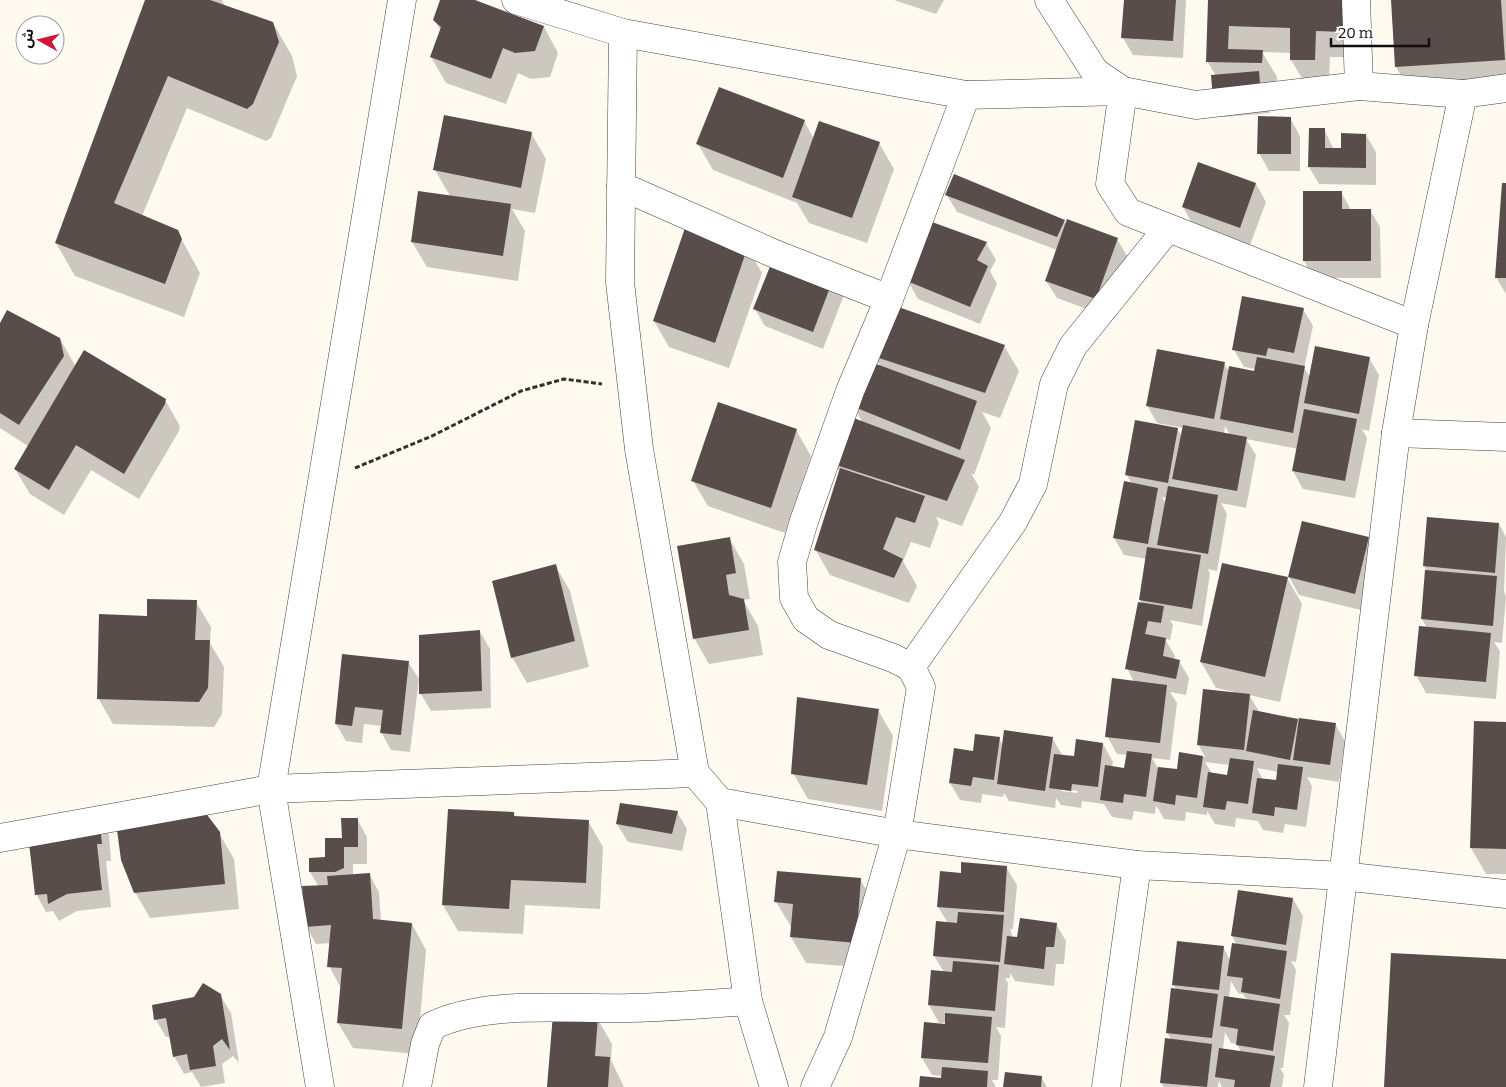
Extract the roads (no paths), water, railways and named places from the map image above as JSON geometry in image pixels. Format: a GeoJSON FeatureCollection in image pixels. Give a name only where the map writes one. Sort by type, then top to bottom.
{"type":"FeatureCollection","features":[{"type":"Feature","properties":{"kind":"street"},"geometry":{"type":"LineString","coordinates":[[320,1087],[271,789],[402,0]]}},
{"type":"Feature","properties":{"kind":"street"},"geometry":{"type":"LineString","coordinates":[[516,0],[623,33],[966,95],[1123,92],[1196,106],[1359,86],[1463,94],[1506,88]]}},
{"type":"Feature","properties":{"kind":"street"},"geometry":{"type":"LineString","coordinates":[[1049,0],[1095,72],[1123,92]]}},
{"type":"Feature","properties":{"kind":"street"},"geometry":{"type":"LineString","coordinates":[[1356,0],[1359,86]]}},
{"type":"Feature","properties":{"kind":"street"},"geometry":{"type":"LineString","coordinates":[[623,33],[620,282],[639,449],[695,773],[720,802],[748,1001],[774,1087]]}},
{"type":"Feature","properties":{"kind":"street"},"geometry":{"type":"LineString","coordinates":[[1123,92],[1110,184],[1128,212],[1414,326]]}},
{"type":"Feature","properties":{"kind":"street"},"geometry":{"type":"LineString","coordinates":[[1318,1087],[1396,433],[1414,326],[1463,94]]}},
{"type":"Feature","properties":{"kind":"street"},"geometry":{"type":"LineString","coordinates":[[815,1087],[838,1036],[897,834],[921,687],[911,667],[830,635],[806,619],[794,598],[792,562],[804,521],[850,391],[889,299],[966,95]]}},
{"type":"Feature","properties":{"kind":"street"},"geometry":{"type":"LineString","coordinates":[[621,186],[775,254],[889,299]]}},
{"type":"Feature","properties":{"kind":"street"},"geometry":{"type":"LineString","coordinates":[[911,667],[1013,522],[1033,484],[1054,384],[1073,346],[1168,228]]}},
{"type":"Feature","properties":{"kind":"street"},"geometry":{"type":"LineString","coordinates":[[1396,433],[1506,436]]}},
{"type":"Feature","properties":{"kind":"street"},"geometry":{"type":"LineString","coordinates":[[0,838],[271,789],[695,773]]}},
{"type":"Feature","properties":{"kind":"street"},"geometry":{"type":"LineString","coordinates":[[720,802],[897,834],[1137,865],[1342,876],[1506,894]]}},
{"type":"Feature","properties":{"kind":"street"},"geometry":{"type":"LineString","coordinates":[[1106,1087],[1137,865]]}},
{"type":"Feature","properties":{"kind":"street"},"geometry":{"type":"LineString","coordinates":[[417,1087],[425,1044],[432,1026],[450,1017],[518,1008],[630,1008],[748,1001]]}}]}
